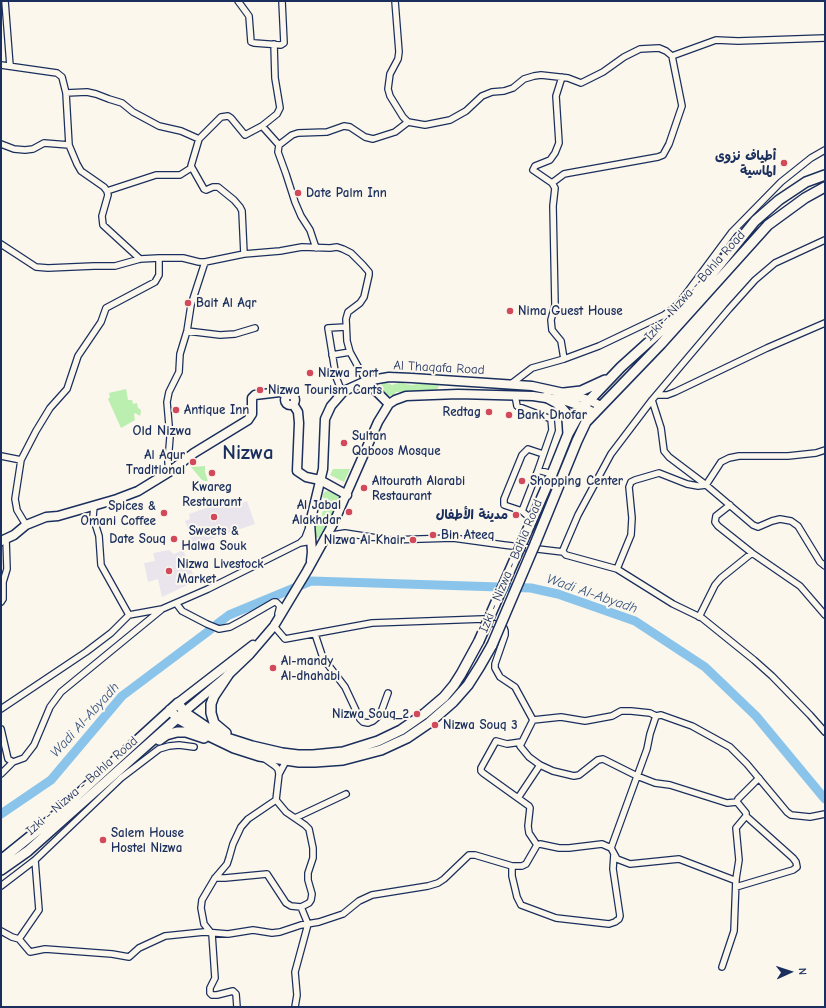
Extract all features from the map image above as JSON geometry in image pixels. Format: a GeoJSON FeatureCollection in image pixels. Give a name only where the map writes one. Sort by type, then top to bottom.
{"type":"FeatureCollection","features":[{"type":"Feature","properties":{"kind":"main road","name":"Izki - Nizwa - Bahla Road"},"geometry":{"type":"LineString","coordinates":[[170,710],[227,738],[252,746],[282,753],[313,755],[343,752],[362,747],[401,730],[424,714],[444,697],[461,674],[479,640],[568,434],[586,404],[611,376],[673,320],[755,221],[779,200],[806,182],[825,175]]}},
{"type":"Feature","properties":{"kind":"main road","name":"Izki - Nizwa - Bahla Road"},"geometry":{"type":"LineString","coordinates":[[1,860],[48,822],[178,704],[181,715],[234,748],[259,756],[286,761],[315,762],[343,760],[381,750],[407,738],[429,723],[453,702],[468,685],[492,645],[584,425],[656,349],[768,225],[825,187]]}},
{"type":"Feature","properties":{"kind":"main road"},"geometry":{"type":"LineString","coordinates":[[564,393],[581,391],[611,376]]}},
{"type":"Feature","properties":{"kind":"main road"},"geometry":{"type":"LineString","coordinates":[[546,397],[557,403],[565,412],[568,434]]}},
{"type":"Feature","properties":{"kind":"main road"},"geometry":{"type":"LineString","coordinates":[[228,675],[214,696],[211,704],[211,713],[214,723],[231,737],[252,746]]}},
{"type":"Feature","properties":{"kind":"main road","name":"Izki - Nizwa - Bahla Road"},"geometry":{"type":"LineString","coordinates":[[1,870],[28,851],[136,757],[181,715]]}},
{"type":"Feature","properties":{"kind":"main road"},"geometry":{"type":"LineString","coordinates":[[136,757],[166,736],[177,732],[186,732],[234,748]]}},
{"type":"Feature","properties":{"kind":"street"},"geometry":{"type":"LineString","coordinates":[[5,1],[10,66]]}},
{"type":"Feature","properties":{"kind":"street"},"geometry":{"type":"LineString","coordinates":[[238,1],[249,16],[251,42],[254,44],[281,45],[284,43],[282,1]]}},
{"type":"Feature","properties":{"kind":"street"},"geometry":{"type":"LineString","coordinates":[[395,1],[399,52],[398,59],[390,74],[388,89],[390,96],[403,117],[408,122],[425,125],[450,120],[466,111],[482,96],[492,92],[504,91],[513,88],[524,79],[541,75],[568,78],[581,83],[603,72],[624,57],[640,49],[659,48],[666,50],[672,56],[682,106],[669,144],[663,155],[564,174],[552,183]]}},
{"type":"Feature","properties":{"kind":"street"},"geometry":{"type":"LineString","coordinates":[[672,56],[716,40],[738,41],[825,38]]}},
{"type":"Feature","properties":{"kind":"street"},"geometry":{"type":"LineString","coordinates":[[107,191],[156,175],[180,175],[191,168],[199,139],[222,117],[225,116],[231,118],[245,135],[262,126],[277,114],[280,108],[275,78],[274,44]]}},
{"type":"Feature","properties":{"kind":"street"},"geometry":{"type":"LineString","coordinates":[[1,65],[57,73],[62,77],[66,93],[69,145],[81,171],[104,187],[107,191],[108,194],[102,216],[104,225],[140,259]]}},
{"type":"Feature","properties":{"kind":"street"},"geometry":{"type":"LineString","coordinates":[[562,77],[556,96],[558,143],[555,153],[550,160],[535,166],[533,170],[552,183],[555,188],[553,206],[555,306],[551,320],[552,330],[561,341],[564,359]]}},
{"type":"Feature","properties":{"kind":"street"},"geometry":{"type":"LineString","coordinates":[[66,93],[87,92],[96,94],[109,100],[122,103],[133,112],[159,126],[181,131],[199,139]]}},
{"type":"Feature","properties":{"kind":"street"},"geometry":{"type":"LineString","coordinates":[[316,248],[310,230],[301,216],[295,202],[278,152],[279,145],[292,135],[298,133],[327,132],[344,126],[350,127],[365,137],[373,139],[395,132],[408,122]]}},
{"type":"Feature","properties":{"kind":"street"},"geometry":{"type":"LineString","coordinates":[[262,126],[279,145]]}},
{"type":"Feature","properties":{"kind":"street"},"geometry":{"type":"LineString","coordinates":[[1,144],[14,149],[25,150],[33,149],[44,143],[69,145]]}},
{"type":"Feature","properties":{"kind":"street"},"geometry":{"type":"LineString","coordinates":[[509,384],[526,374],[532,368],[564,359],[599,346],[664,315],[671,310],[680,302],[738,226],[781,182],[811,158],[825,150]]}},
{"type":"Feature","properties":{"kind":"street"},"geometry":{"type":"LineString","coordinates":[[191,168],[204,189],[206,190],[218,187],[240,207],[244,254]]}},
{"type":"Feature","properties":{"kind":"street"},"geometry":{"type":"LineString","coordinates":[[563,552],[578,515],[611,454],[652,400],[729,309],[760,275],[775,263],[825,240]]}},
{"type":"Feature","properties":{"kind":"street"},"geometry":{"type":"LineString","coordinates":[[1,244],[36,266],[48,268],[115,266],[140,259],[159,258],[183,258],[205,262],[244,254],[280,251],[302,247],[337,247],[343,249],[351,253],[369,272],[364,297],[360,303],[348,312],[346,319],[350,352],[366,381],[390,404]]}},
{"type":"Feature","properties":{"kind":"street"},"geometry":{"type":"LineString","coordinates":[[26,525],[17,510],[15,499],[21,460],[50,408],[67,389],[78,356],[102,322],[106,308],[156,282],[159,275],[159,258]]}},
{"type":"Feature","properties":{"kind":"street"},"geometry":{"type":"LineString","coordinates":[[169,472],[168,462],[170,437],[167,402],[169,392],[179,372],[180,354],[186,331],[190,304],[205,262]]}},
{"type":"Feature","properties":{"kind":"street"},"geometry":{"type":"LineString","coordinates":[[657,395],[667,395],[675,392],[825,322]]}},
{"type":"Feature","properties":{"kind":"street"},"geometry":{"type":"LineString","coordinates":[[344,391],[336,377],[328,328],[346,327]]}},
{"type":"Feature","properties":{"kind":"street"},"geometry":{"type":"LineString","coordinates":[[186,331],[220,335],[235,334],[255,328]]}},
{"type":"Feature","properties":{"kind":"street"},"geometry":{"type":"LineString","coordinates":[[332,355],[350,352]]}},
{"type":"Feature","properties":{"kind":"street"},"geometry":{"type":"LineString","coordinates":[[526,374],[526,380],[532,386]]}},
{"type":"Feature","properties":{"kind":"street","name":"Al Thaqafa Road"},"geometry":{"type":"LineString","coordinates":[[307,571],[312,557],[310,523],[323,469],[324,426],[326,415],[331,406],[344,391],[366,381],[393,377],[532,386],[564,393],[586,404],[601,406]]}},
{"type":"Feature","properties":{"kind":"street"},"geometry":{"type":"LineString","coordinates":[[1,602],[3,599],[3,582],[7,569],[4,540],[26,525],[46,517],[58,516],[129,495],[169,472],[194,454],[248,420],[252,414],[252,398],[255,395],[280,392],[287,395],[285,398],[286,403],[293,404],[298,412],[298,471],[306,477],[320,480],[347,495]]}},
{"type":"Feature","properties":{"kind":"street"},"geometry":{"type":"LineString","coordinates":[[181,715],[250,654],[274,626],[334,522],[378,422],[390,404],[395,400],[406,396],[458,394],[546,397],[586,404],[595,413]]}},
{"type":"Feature","properties":{"kind":"street"},"geometry":{"type":"LineString","coordinates":[[515,396],[517,406],[552,419],[552,430],[522,511]]}},
{"type":"Feature","properties":{"kind":"street"},"geometry":{"type":"LineString","coordinates":[[652,400],[661,428],[664,451],[669,457],[753,525],[758,527],[780,519],[791,521],[798,526],[820,562],[825,566]]}},
{"type":"Feature","properties":{"kind":"street"},"geometry":{"type":"LineString","coordinates":[[532,520],[522,511],[504,505],[504,499],[522,455],[528,449],[543,454]]}},
{"type":"Feature","properties":{"kind":"street"},"geometry":{"type":"LineString","coordinates":[[706,486],[721,462],[729,458],[739,456],[788,456],[825,450]]}},
{"type":"Feature","properties":{"kind":"street"},"geometry":{"type":"LineString","coordinates":[[1,456],[21,460]]}},
{"type":"Feature","properties":{"kind":"street"},"geometry":{"type":"LineString","coordinates":[[538,470],[552,474]]}},
{"type":"Feature","properties":{"kind":"street"},"geometry":{"type":"LineString","coordinates":[[617,569],[631,535],[632,518],[629,487],[631,482],[659,473],[687,484],[706,486]]}},
{"type":"Feature","properties":{"kind":"street"},"geometry":{"type":"LineString","coordinates":[[730,505],[716,516],[715,522],[718,526],[800,586],[825,615]]}},
{"type":"Feature","properties":{"kind":"street"},"geometry":{"type":"LineString","coordinates":[[94,506],[94,517],[100,544],[101,565],[129,615]]}},
{"type":"Feature","properties":{"kind":"street"},"geometry":{"type":"LineString","coordinates":[[334,522],[340,530],[345,533]]}},
{"type":"Feature","properties":{"kind":"street"},"geometry":{"type":"LineString","coordinates":[[300,543],[305,538],[310,523]]}},
{"type":"Feature","properties":{"kind":"street"},"geometry":{"type":"LineString","coordinates":[[1,709],[86,652],[111,633],[129,615],[162,609],[300,543],[312,541],[319,542],[332,535],[345,533],[389,540],[453,538],[563,552],[566,555],[617,569],[673,604],[699,617],[742,650],[772,676],[825,732]]}},
{"type":"Feature","properties":{"kind":"street"},"geometry":{"type":"LineString","coordinates":[[699,617],[715,585],[721,578],[752,552]]}},
{"type":"Feature","properties":{"kind":"street"},"geometry":{"type":"LineString","coordinates":[[176,603],[182,611],[219,629],[230,627],[267,605],[276,602],[280,608],[274,626]]}},
{"type":"Feature","properties":{"kind":"street"},"geometry":{"type":"LineString","coordinates":[[1,774],[13,762],[24,758],[30,752],[38,739],[50,707],[61,692],[162,609]]}},
{"type":"Feature","properties":{"kind":"street"},"geometry":{"type":"LineString","coordinates":[[274,626],[285,639],[372,622],[483,619],[504,628],[506,631],[506,636],[495,664],[495,668],[500,677],[515,687],[533,720]]}},
{"type":"Feature","properties":{"kind":"street"},"geometry":{"type":"LineString","coordinates":[[315,634],[323,658],[345,687],[357,715],[363,722],[368,723],[373,721],[380,715],[388,693]]}},
{"type":"Feature","properties":{"kind":"street"},"geometry":{"type":"LineString","coordinates":[[178,704],[267,635]]}},
{"type":"Feature","properties":{"kind":"street"},"geometry":{"type":"LineString","coordinates":[[533,720],[561,717],[585,721],[612,716],[621,711],[631,710],[650,713],[656,716],[660,715],[692,726],[730,747],[791,815],[810,817],[825,814]]}},
{"type":"Feature","properties":{"kind":"street"},"geometry":{"type":"LineString","coordinates":[[611,848],[647,749],[656,716]]}},
{"type":"Feature","properties":{"kind":"street"},"geometry":{"type":"LineString","coordinates":[[533,720],[521,742],[521,748],[540,765],[553,771],[574,776],[579,775],[598,760],[603,759],[655,783],[670,785],[727,803],[737,802]]}},
{"type":"Feature","properties":{"kind":"street"},"geometry":{"type":"LineString","coordinates":[[1,729],[6,754],[8,759],[13,762]]}},
{"type":"Feature","properties":{"kind":"street"},"geometry":{"type":"LineString","coordinates":[[521,742],[507,744],[496,741],[481,768],[483,773],[529,806],[529,833],[537,845]]}},
{"type":"Feature","properties":{"kind":"street"},"geometry":{"type":"LineString","coordinates":[[1,886],[35,860],[121,778],[159,749],[179,745],[194,747]]}},
{"type":"Feature","properties":{"kind":"street"},"geometry":{"type":"LineString","coordinates":[[259,756],[275,766],[278,769],[279,774]]}},
{"type":"Feature","properties":{"kind":"street"},"geometry":{"type":"LineString","coordinates":[[215,878],[267,874],[286,903],[291,906],[301,907],[312,900],[308,873],[313,858],[313,848],[309,830],[296,818],[286,812],[276,800],[279,774],[286,761]]}},
{"type":"Feature","properties":{"kind":"street"},"geometry":{"type":"LineString","coordinates":[[518,798],[540,765]]}},
{"type":"Feature","properties":{"kind":"street"},"geometry":{"type":"LineString","coordinates":[[737,802],[738,799],[759,778]]}},
{"type":"Feature","properties":{"kind":"street"},"geometry":{"type":"LineString","coordinates":[[296,818],[346,794]]}},
{"type":"Feature","properties":{"kind":"street"},"geometry":{"type":"LineString","coordinates":[[237,1007],[235,992],[233,991],[217,995],[212,995],[210,993],[210,988],[215,978],[212,934],[204,924],[201,908],[204,896],[215,878],[227,864],[233,844],[241,827],[248,819],[276,800]]}},
{"type":"Feature","properties":{"kind":"street"},"geometry":{"type":"LineString","coordinates":[[736,887],[793,870],[797,867],[793,858],[746,816],[746,813],[737,802]]}},
{"type":"Feature","properties":{"kind":"street"},"geometry":{"type":"LineString","coordinates":[[722,967],[734,931],[736,879],[739,860],[736,828],[746,816]]}},
{"type":"Feature","properties":{"kind":"street"},"geometry":{"type":"LineString","coordinates":[[537,845],[540,844],[559,848],[569,848],[602,844],[611,848],[618,859],[630,864],[679,859],[734,880],[736,879]]}},
{"type":"Feature","properties":{"kind":"street"},"geometry":{"type":"LineString","coordinates":[[1,931],[19,940],[30,952],[44,949],[112,954],[129,957],[139,948],[165,936],[204,932],[212,934],[233,934],[253,930],[272,933],[319,922],[343,914],[359,901],[372,895],[438,883],[469,855],[475,855],[512,866],[522,866],[526,864],[537,845]]}},
{"type":"Feature","properties":{"kind":"street"},"geometry":{"type":"LineString","coordinates":[[512,866],[512,876],[517,897],[521,905],[556,918],[609,924],[615,922],[620,916],[613,869],[614,854]]}},
{"type":"Feature","properties":{"kind":"street"},"geometry":{"type":"LineString","coordinates":[[19,940],[39,910],[35,860]]}},
{"type":"Feature","properties":{"kind":"street"},"geometry":{"type":"LineString","coordinates":[[295,1007],[297,995],[295,972],[308,924],[301,907]]}},
{"type":"Feature","properties":{"kind":"shaded area"},"geometry":{"type":"Polygon","coordinates":[[[238,497],[239,504],[247,501],[255,524],[193,545],[185,521],[190,519],[189,514],[238,497]]]}},
{"type":"Feature","properties":{"kind":"shaded area","name":"Nizwa Livestock Market"},"geometry":{"type":"Polygon","coordinates":[[[169,550],[174,554],[183,550],[196,581],[162,597],[158,579],[148,582],[144,563],[155,561],[153,553],[169,550]]]}},
{"type":"Feature","properties":{"kind":"green space"},"geometry":{"type":"Polygon","coordinates":[[[386,382],[392,385],[401,382],[412,385],[427,382],[439,385],[437,391],[434,393],[396,392],[394,395],[387,396],[382,394],[379,389],[382,383],[386,382]]]}},
{"type":"Feature","properties":{"kind":"green space"},"geometry":{"type":"Polygon","coordinates":[[[126,389],[128,400],[132,400],[133,404],[137,403],[138,408],[141,411],[140,416],[135,413],[135,420],[121,428],[108,399],[110,397],[109,393],[126,389]]]}},
{"type":"Feature","properties":{"kind":"green space"},"geometry":{"type":"Polygon","coordinates":[[[205,466],[208,481],[202,480],[191,467],[205,466]]]}},
{"type":"Feature","properties":{"kind":"green space"},"geometry":{"type":"Polygon","coordinates":[[[333,469],[350,469],[344,482],[330,475],[333,469]]]}},
{"type":"Feature","properties":{"kind":"green space"},"geometry":{"type":"Polygon","coordinates":[[[328,491],[340,498],[339,504],[321,538],[315,537],[313,530],[316,521],[320,521],[326,499],[322,497],[324,492],[328,491]]]}},
{"type":"Feature","properties":{"kind":"waterway","name":"Wadi Al-Abyadh"},"geometry":{"type":"LineString","coordinates":[[217,624],[229,615],[311,581],[531,588],[558,594],[635,621],[705,667],[756,716],[825,799]]}},
{"type":"Feature","properties":{"kind":"waterway","name":"Wadi Al-Abyadh"},"geometry":{"type":"LineString","coordinates":[[1,814],[51,780],[122,696],[210,630]]}},
{"type":"Feature","properties":{"kind":"place","name":"أطياف نزوى الماسية"},"geometry":{"type":"Point","coordinates":[784,163]}},
{"type":"Feature","properties":{"kind":"place","name":"Date Palm Inn"},"geometry":{"type":"Point","coordinates":[298,193]}},
{"type":"Feature","properties":{"kind":"place","name":"Bait Al Aqr"},"geometry":{"type":"Point","coordinates":[188,303]}},
{"type":"Feature","properties":{"kind":"place","name":"Nima Guest House"},"geometry":{"type":"Point","coordinates":[510,311]}},
{"type":"Feature","properties":{"kind":"place","name":"Nizwa Fort"},"geometry":{"type":"Point","coordinates":[310,373]}},
{"type":"Feature","properties":{"kind":"place","name":"Nizwa Tourism Carts"},"geometry":{"type":"Point","coordinates":[260,390]}},
{"type":"Feature","properties":{"kind":"place","name":"Antique Inn"},"geometry":{"type":"Point","coordinates":[176,410]}},
{"type":"Feature","properties":{"kind":"place","name":"Redtag"},"geometry":{"type":"Point","coordinates":[489,412]}},
{"type":"Feature","properties":{"kind":"place","name":"Bank Dhofar"},"geometry":{"type":"Point","coordinates":[509,415]}},
{"type":"Feature","properties":{"kind":"place","name":"Sultan Qaboos Mosque"},"geometry":{"type":"Point","coordinates":[344,443]}},
{"type":"Feature","properties":{"kind":"place","name":"Al Aqur Traditional"},"geometry":{"type":"Point","coordinates":[193,462]}},
{"type":"Feature","properties":{"kind":"place","name":"Kwareg Restaurant"},"geometry":{"type":"Point","coordinates":[212,473]}},
{"type":"Feature","properties":{"kind":"place","name":"Shopping Center"},"geometry":{"type":"Point","coordinates":[522,481]}},
{"type":"Feature","properties":{"kind":"place","name":"Altourath Alarabi Restaurant"},"geometry":{"type":"Point","coordinates":[364,488]}},
{"type":"Feature","properties":{"kind":"place","name":"Al Jabal Alakhdar"},"geometry":{"type":"Point","coordinates":[349,512]}},
{"type":"Feature","properties":{"kind":"place","name":"Spices & Omani Coffee"},"geometry":{"type":"Point","coordinates":[164,513]}},
{"type":"Feature","properties":{"kind":"place","name":"مدينة الأطفال"},"geometry":{"type":"Point","coordinates":[516,515]}},
{"type":"Feature","properties":{"kind":"place","name":"Sweets & Halwa Souk"},"geometry":{"type":"Point","coordinates":[214,517]}},
{"type":"Feature","properties":{"kind":"place","name":"Bin Ateeq"},"geometry":{"type":"Point","coordinates":[433,535]}},
{"type":"Feature","properties":{"kind":"place","name":"Date Souq"},"geometry":{"type":"Point","coordinates":[174,539]}},
{"type":"Feature","properties":{"kind":"place","name":"Nizwa Al-Khair"},"geometry":{"type":"Point","coordinates":[413,540]}},
{"type":"Feature","properties":{"kind":"place","name":"Nizwa Livestock Market"},"geometry":{"type":"Point","coordinates":[169,571]}},
{"type":"Feature","properties":{"kind":"place","name":"Al-mandy Al-dhahabi"},"geometry":{"type":"Point","coordinates":[273,668]}},
{"type":"Feature","properties":{"kind":"place","name":"Nizwa Souq_2"},"geometry":{"type":"Point","coordinates":[417,714]}},
{"type":"Feature","properties":{"kind":"place","name":"Nizwa Souq 3"},"geometry":{"type":"Point","coordinates":[435,725]}},
{"type":"Feature","properties":{"kind":"place","name":"Salem House Hostel Nizwa"},"geometry":{"type":"Point","coordinates":[103,840]}},
{"type":"Feature","properties":{"kind":"district","name":"Old Nizwa"},"geometry":{"type":"Point","coordinates":[162,431]}},
{"type":"Feature","properties":{"kind":"district","name":"Nizwa"},"geometry":{"type":"Point","coordinates":[248,453]}}]}
